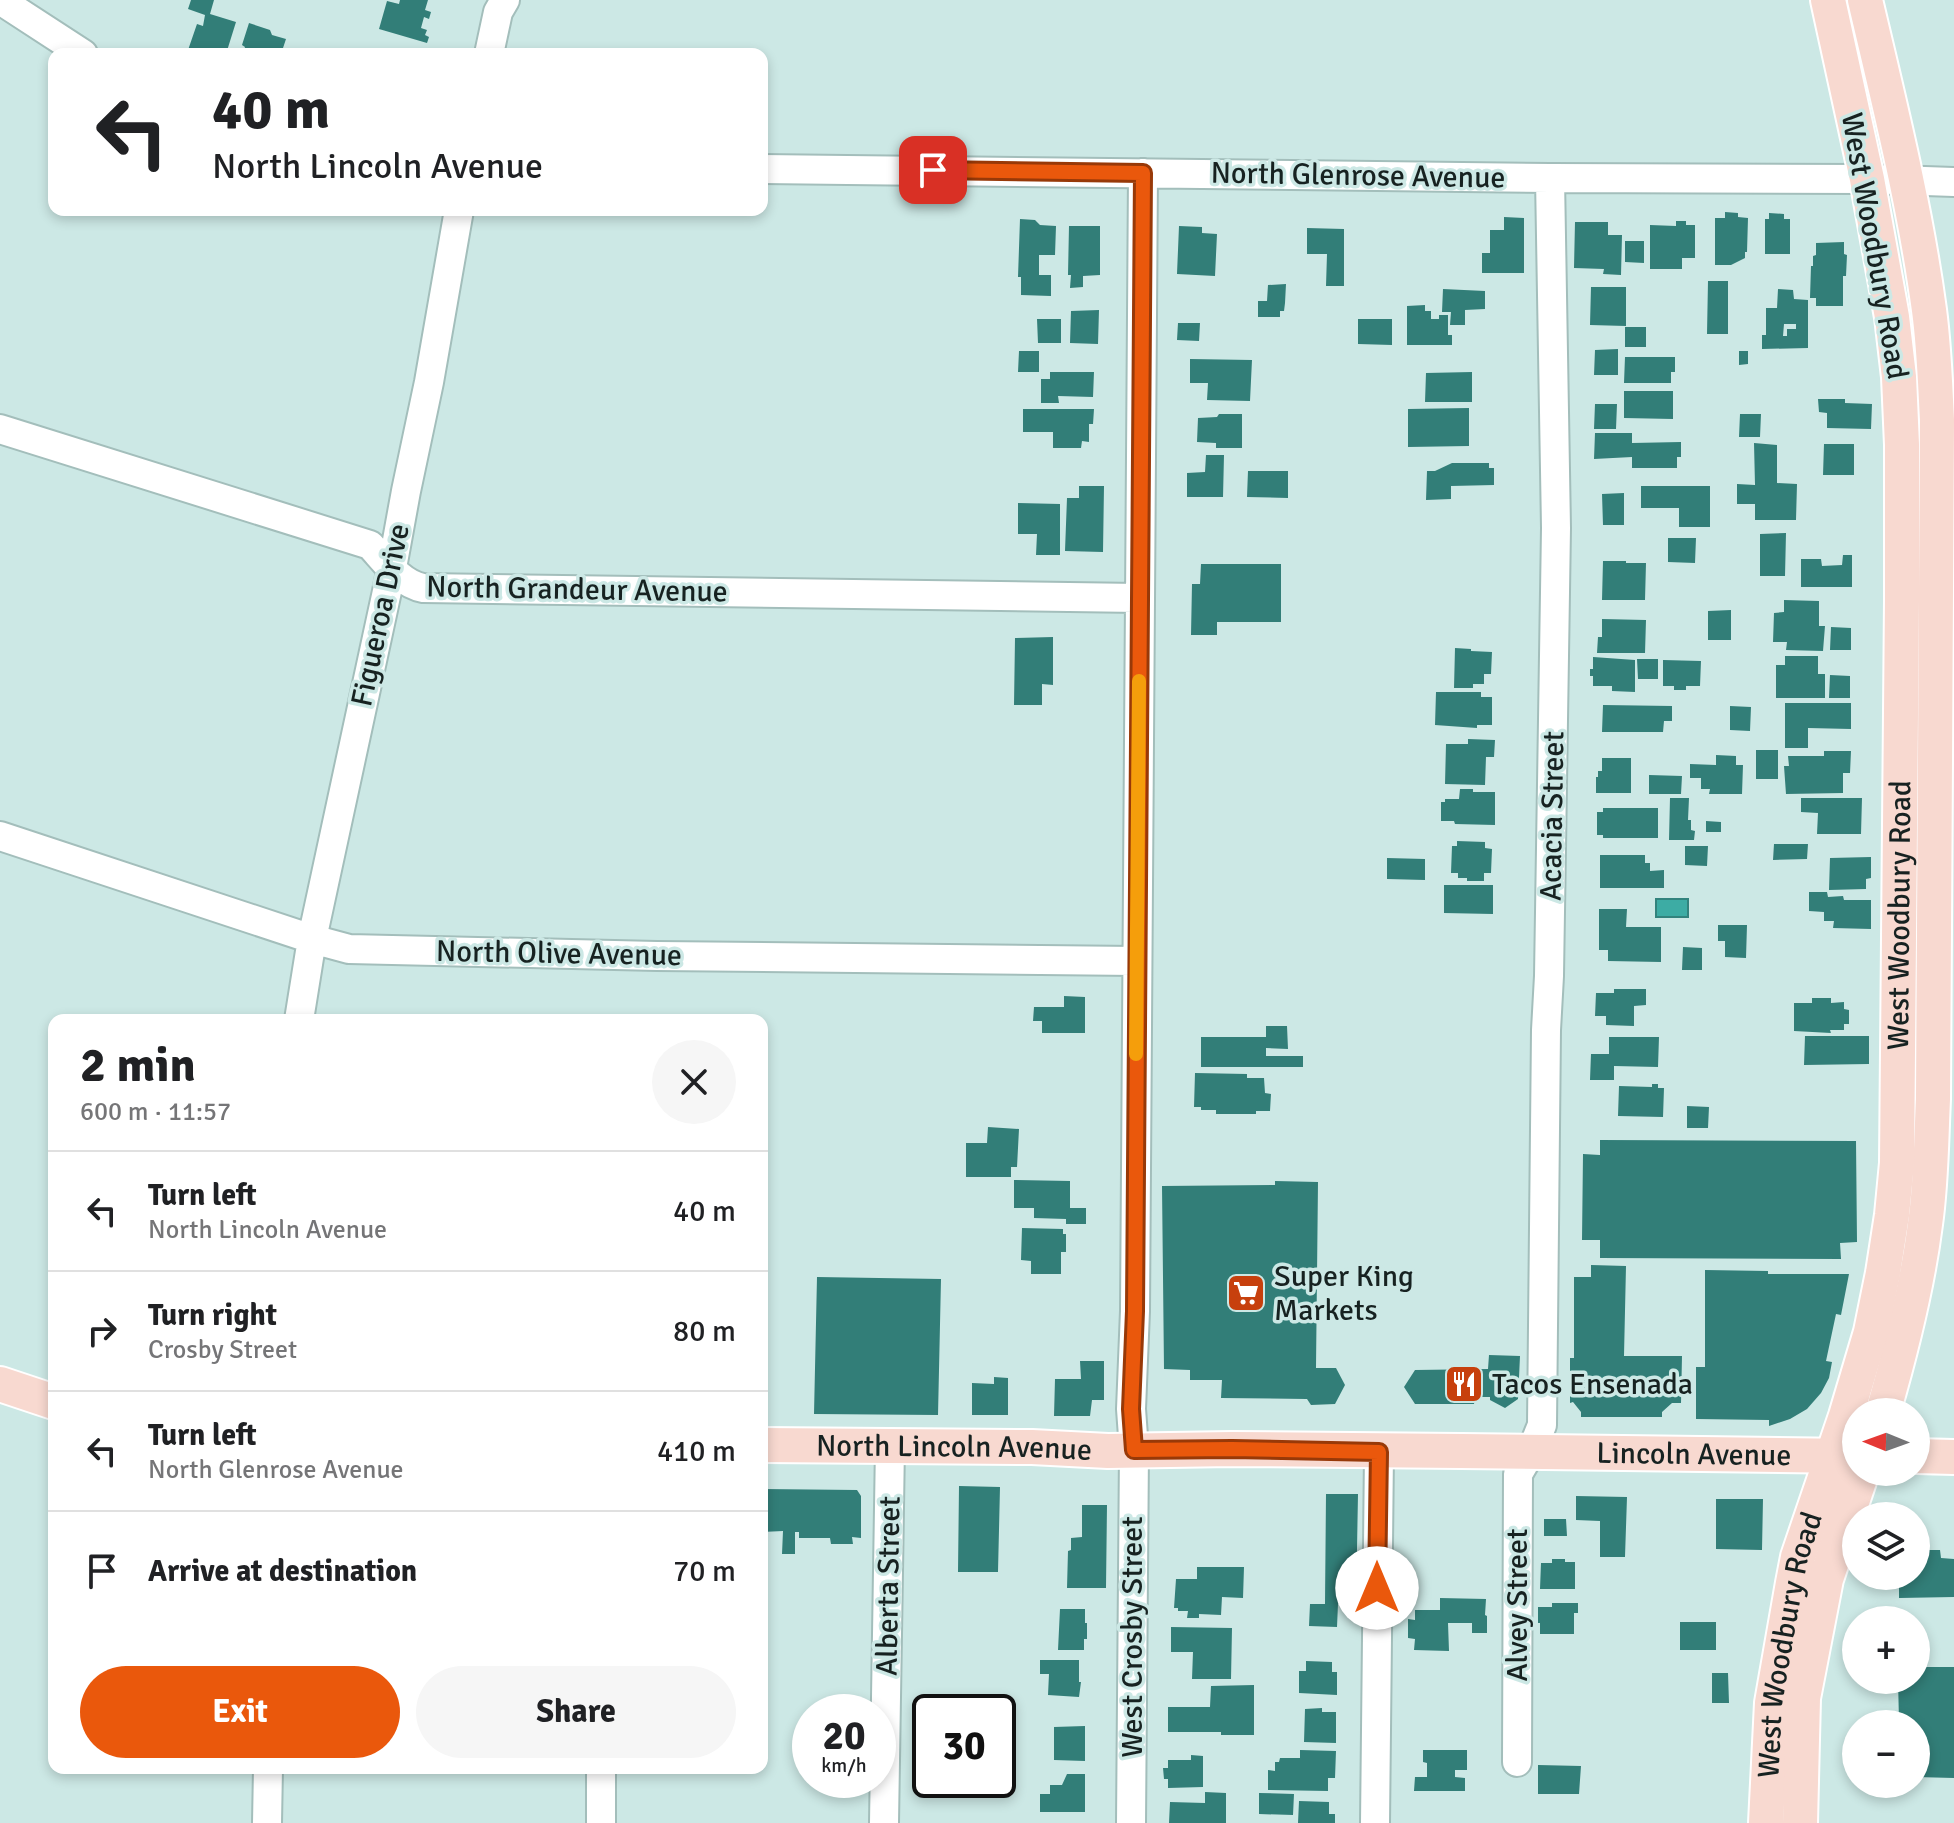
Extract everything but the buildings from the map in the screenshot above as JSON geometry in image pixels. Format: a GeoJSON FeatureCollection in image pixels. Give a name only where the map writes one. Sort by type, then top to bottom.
{"type":"FeatureCollection","features":[{"type":"Feature","properties":{"kind":"main road","name":"West Woodbury Road"},"geometry":{"type":"LineString","coordinates":[[1828,0],[1867,179],[1892,317],[1902,445],[1897,1163],[1883,1273],[1871,1332],[1851,1398]]}},
{"type":"Feature","properties":{"kind":"main road","name":"West Woodbury Road"},"geometry":{"type":"LineString","coordinates":[[1865,0],[1907,180],[1929,312],[1937,420],[1933,1099],[1926,1223],[1915,1292],[1887,1398]]}},
{"type":"Feature","properties":{"kind":"main road"},"geometry":{"type":"LineString","coordinates":[[0,1384],[48,1400]]}},
{"type":"Feature","properties":{"kind":"main road","name":"North Lincoln Avenue"},"geometry":{"type":"LineString","coordinates":[[768,1445],[1531,1452]]}},
{"type":"Feature","properties":{"kind":"main road","name":"Lincoln Avenue"},"geometry":{"type":"LineString","coordinates":[[1531,1452],[1842,1456]]}},
{"type":"Feature","properties":{"kind":"main road"},"geometry":{"type":"LineString","coordinates":[[1930,1456],[1954,1457]]}},
{"type":"Feature","properties":{"kind":"main road","name":"West Woodbury Road"},"geometry":{"type":"LineString","coordinates":[[1766,1823],[1772,1703],[1798,1557],[1842,1460]]}},
{"type":"Feature","properties":{"kind":"main road","name":"West Woodbury Road"},"geometry":{"type":"LineString","coordinates":[[1800,1823],[1803,1698],[1826,1579],[1857,1486]]}},
{"type":"Feature","properties":{"kind":"street"},"geometry":{"type":"LineString","coordinates":[[490,48],[498,12],[505,0]]}},
{"type":"Feature","properties":{"kind":"street"},"geometry":{"type":"LineString","coordinates":[[4,7],[73,48]]}},
{"type":"Feature","properties":{"kind":"street","name":"North Glenrose Avenue"},"geometry":{"type":"LineString","coordinates":[[768,169],[1954,182]]}},
{"type":"Feature","properties":{"kind":"street","name":"West Crosby Street"},"geometry":{"type":"LineString","coordinates":[[1131,1823],[1134,1450],[1131,1409],[1135,1296],[1143,173]]}},
{"type":"Feature","properties":{"kind":"street","name":"Acacia Street"},"geometry":{"type":"LineString","coordinates":[[1531,1452],[1542,1425],[1553,745],[1556,528],[1550,178]]}},
{"type":"Feature","properties":{"kind":"street","name":"Figueroa Drive"},"geometry":{"type":"LineString","coordinates":[[300,1014],[312,939],[429,382],[458,216]]}},
{"type":"Feature","properties":{"kind":"street","name":"North Grandeur Avenue"},"geometry":{"type":"LineString","coordinates":[[0,429],[370,545],[412,586],[423,588],[1139,598]]}},
{"type":"Feature","properties":{"kind":"street","name":"North Olive Avenue"},"geometry":{"type":"LineString","coordinates":[[0,836],[349,949],[1136,961]]}},
{"type":"Feature","properties":{"kind":"street","name":"Alberta Street"},"geometry":{"type":"LineString","coordinates":[[884,1823],[890,1445]]}},
{"type":"Feature","properties":{"kind":"street"},"geometry":{"type":"LineString","coordinates":[[1375,1823],[1379,1452]]}},
{"type":"Feature","properties":{"kind":"street","name":"Alvey Street"},"geometry":{"type":"LineString","coordinates":[[1517,1762],[1518,1474],[1531,1452]]}},
{"type":"Feature","properties":{"kind":"street"},"geometry":{"type":"LineString","coordinates":[[267,1823],[268,1774]]}},
{"type":"Feature","properties":{"kind":"street"},"geometry":{"type":"LineString","coordinates":[[601,1774],[601,1823]]}},
{"type":"Feature","properties":{"kind":"water"},"geometry":{"type":"Polygon","coordinates":[[[1656,899],[1688,899],[1688,917],[1656,917],[1656,899]]]}},
{"type":"Feature","properties":{"kind":"slow traffic"},"geometry":{"type":"LineString","coordinates":[[1136,1054],[1139,681]]}},
{"type":"Feature","properties":{"kind":"place","name":"Super King Markets"},"geometry":{"type":"Point","coordinates":[1246,1293]}},
{"type":"Feature","properties":{"kind":"place","name":"Tacos Ensenada"},"geometry":{"type":"Point","coordinates":[1464,1384]}},
{"type":"Feature","properties":{"kind":"route"},"geometry":{"type":"LineString","coordinates":[[933,170],[1143,173],[1135,1311],[1131,1409],[1134,1450],[1379,1452],[1377,1588]]}}]}
